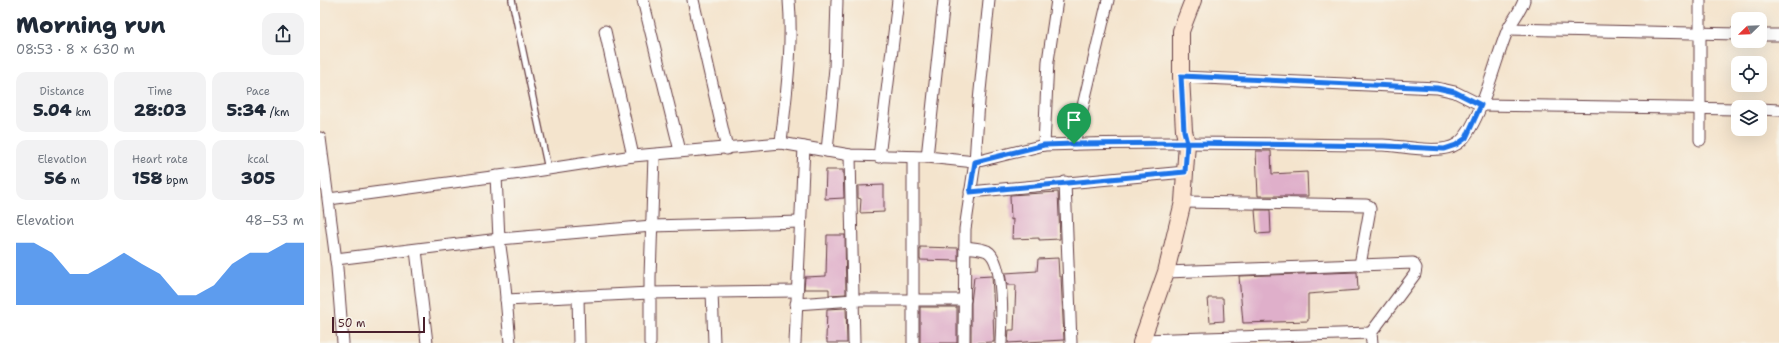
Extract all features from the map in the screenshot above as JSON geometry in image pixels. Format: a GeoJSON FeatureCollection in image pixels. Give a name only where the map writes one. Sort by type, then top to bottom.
{"type":"FeatureCollection","features":[{"type":"Feature","properties":{"kind":"main road"},"geometry":{"type":"LineString","coordinates":[[1142,341],[1166,272],[1183,202],[1187,143],[1184,131],[1181,76],[1181,32],[1193,0]]}},
{"type":"Feature","properties":{"kind":"street"},"geometry":{"type":"LineString","coordinates":[[643,0],[680,151]]}},
{"type":"Feature","properties":{"kind":"street"},"geometry":{"type":"LineString","coordinates":[[693,0],[727,149]]}},
{"type":"Feature","properties":{"kind":"street"},"geometry":{"type":"LineString","coordinates":[[781,143],[790,56],[791,20],[789,0]]}},
{"type":"Feature","properties":{"kind":"street"},"geometry":{"type":"LineString","coordinates":[[827,151],[834,68],[837,0]]}},
{"type":"Feature","properties":{"kind":"street"},"geometry":{"type":"LineString","coordinates":[[879,157],[898,0]]}},
{"type":"Feature","properties":{"kind":"street"},"geometry":{"type":"LineString","coordinates":[[927,157],[944,0]]}},
{"type":"Feature","properties":{"kind":"street"},"geometry":{"type":"LineString","coordinates":[[964,343],[965,229],[975,162],[978,101],[989,0]]}},
{"type":"Feature","properties":{"kind":"street"},"geometry":{"type":"LineString","coordinates":[[1044,145],[1048,61],[1057,0]]}},
{"type":"Feature","properties":{"kind":"street"},"geometry":{"type":"LineString","coordinates":[[1074,144],[1108,0]]}},
{"type":"Feature","properties":{"kind":"street"},"geometry":{"type":"LineString","coordinates":[[329,199],[633,156],[654,155],[680,151],[727,149],[781,143],[850,155],[879,157],[927,157],[975,162],[1044,145],[1074,144],[1187,143],[1386,146],[1444,149],[1456,145],[1466,138],[1481,105],[1508,29],[1524,0]]}},
{"type":"Feature","properties":{"kind":"street"},"geometry":{"type":"LineString","coordinates":[[1700,0],[1700,140]]}},
{"type":"Feature","properties":{"kind":"street"},"geometry":{"type":"LineString","coordinates":[[1508,29],[1731,34]]}},
{"type":"Feature","properties":{"kind":"street"},"geometry":{"type":"LineString","coordinates":[[605,31],[633,156]]}},
{"type":"Feature","properties":{"kind":"street"},"geometry":{"type":"LineString","coordinates":[[1767,34],[1779,35]]}},
{"type":"Feature","properties":{"kind":"street"},"geometry":{"type":"LineString","coordinates":[[1181,76],[1437,88],[1455,92],[1481,105],[1731,109]]}},
{"type":"Feature","properties":{"kind":"street"},"geometry":{"type":"LineString","coordinates":[[1767,109],[1779,110]]}},
{"type":"Feature","properties":{"kind":"street"},"geometry":{"type":"LineString","coordinates":[[320,138],[323,174],[329,199],[336,259],[343,343]]}},
{"type":"Feature","properties":{"kind":"street"},"geometry":{"type":"LineString","coordinates":[[795,343],[796,291],[804,147]]}},
{"type":"Feature","properties":{"kind":"street"},"geometry":{"type":"LineString","coordinates":[[650,343],[654,155]]}},
{"type":"Feature","properties":{"kind":"street"},"geometry":{"type":"LineString","coordinates":[[850,155],[854,343]]}},
{"type":"Feature","properties":{"kind":"street"},"geometry":{"type":"LineString","coordinates":[[913,157],[913,343]]}},
{"type":"Feature","properties":{"kind":"street"},"geometry":{"type":"LineString","coordinates":[[970,192],[1185,172]]}},
{"type":"Feature","properties":{"kind":"street"},"geometry":{"type":"LineString","coordinates":[[496,176],[499,239],[510,343]]}},
{"type":"Feature","properties":{"kind":"street"},"geometry":{"type":"LineString","coordinates":[[1065,182],[1071,343]]}},
{"type":"Feature","properties":{"kind":"street"},"geometry":{"type":"LineString","coordinates":[[1183,202],[1369,206],[1370,209],[1360,265]]}},
{"type":"Feature","properties":{"kind":"street"},"geometry":{"type":"LineString","coordinates":[[336,259],[499,239],[652,226],[800,222]]}},
{"type":"Feature","properties":{"kind":"street"},"geometry":{"type":"LineString","coordinates":[[965,247],[987,251],[994,259],[1000,277],[1001,343]]}},
{"type":"Feature","properties":{"kind":"street"},"geometry":{"type":"LineString","coordinates":[[416,250],[427,343]]}},
{"type":"Feature","properties":{"kind":"street"},"geometry":{"type":"LineString","coordinates":[[1142,341],[1372,338],[1415,274],[1416,268],[1413,263],[1406,262],[1166,272]]}},
{"type":"Feature","properties":{"kind":"street"},"geometry":{"type":"LineString","coordinates":[[506,300],[650,293],[796,291]]}},
{"type":"Feature","properties":{"kind":"street"},"geometry":{"type":"LineString","coordinates":[[712,292],[714,343]]}},
{"type":"Feature","properties":{"kind":"street"},"geometry":{"type":"LineString","coordinates":[[578,296],[579,343]]}},
{"type":"Feature","properties":{"kind":"street"},"geometry":{"type":"LineString","coordinates":[[796,304],[854,300],[965,300]]}},
{"type":"Feature","properties":{"kind":"lane"},"geometry":{"type":"LineString","coordinates":[[512,0],[548,169]]}},
{"type":"Feature","properties":{"kind":"building"},"geometry":{"type":"Polygon","coordinates":[[[1256,151],[1271,151],[1272,174],[1307,172],[1308,196],[1258,196],[1256,151]]]}},
{"type":"Feature","properties":{"kind":"building"},"geometry":{"type":"Polygon","coordinates":[[[826,170],[843,170],[844,198],[825,199],[826,170]]]}},
{"type":"Feature","properties":{"kind":"building"},"geometry":{"type":"Polygon","coordinates":[[[884,185],[884,212],[860,213],[861,199],[858,198],[858,186],[884,185]]]}},
{"type":"Feature","properties":{"kind":"building"},"geometry":{"type":"Polygon","coordinates":[[[1058,192],[1060,239],[1012,239],[1013,219],[1011,220],[1010,195],[1058,192]]]}},
{"type":"Feature","properties":{"kind":"building"},"geometry":{"type":"Polygon","coordinates":[[[1255,210],[1270,210],[1271,233],[1257,234],[1255,210]]]}},
{"type":"Feature","properties":{"kind":"building"},"geometry":{"type":"Polygon","coordinates":[[[827,235],[845,235],[846,294],[829,295],[829,289],[804,289],[805,277],[826,276],[827,235]]]}},
{"type":"Feature","properties":{"kind":"building"},"geometry":{"type":"Polygon","coordinates":[[[920,247],[958,248],[958,261],[920,260],[920,247]]]}},
{"type":"Feature","properties":{"kind":"building"},"geometry":{"type":"Polygon","coordinates":[[[1058,258],[1059,276],[1061,276],[1064,340],[1008,343],[1009,330],[1014,330],[1016,285],[1007,285],[1005,273],[1037,271],[1038,259],[1058,258]]]}},
{"type":"Feature","properties":{"kind":"building"},"geometry":{"type":"Polygon","coordinates":[[[1357,272],[1358,290],[1308,294],[1308,321],[1243,323],[1239,276],[1357,272]]]}},
{"type":"Feature","properties":{"kind":"building"},"geometry":{"type":"Polygon","coordinates":[[[992,276],[994,342],[971,343],[971,303],[974,277],[992,276]]]}},
{"type":"Feature","properties":{"kind":"building"},"geometry":{"type":"Polygon","coordinates":[[[1208,298],[1223,298],[1224,321],[1210,322],[1208,298]]]}},
{"type":"Feature","properties":{"kind":"building"},"geometry":{"type":"Polygon","coordinates":[[[920,307],[957,307],[957,343],[920,343],[920,307]]]}},
{"type":"Feature","properties":{"kind":"building"},"geometry":{"type":"Polygon","coordinates":[[[846,308],[847,343],[827,343],[827,309],[846,308]]]}},
{"type":"Feature","properties":{"kind":"route"},"geometry":{"type":"LineString","coordinates":[[1074,144],[1044,145],[975,162],[970,192],[1185,172],[1187,143],[1386,146],[1444,149],[1456,145],[1466,138],[1481,105],[1455,92],[1437,88],[1181,76],[1184,131],[1187,143],[1074,144]]}}]}
